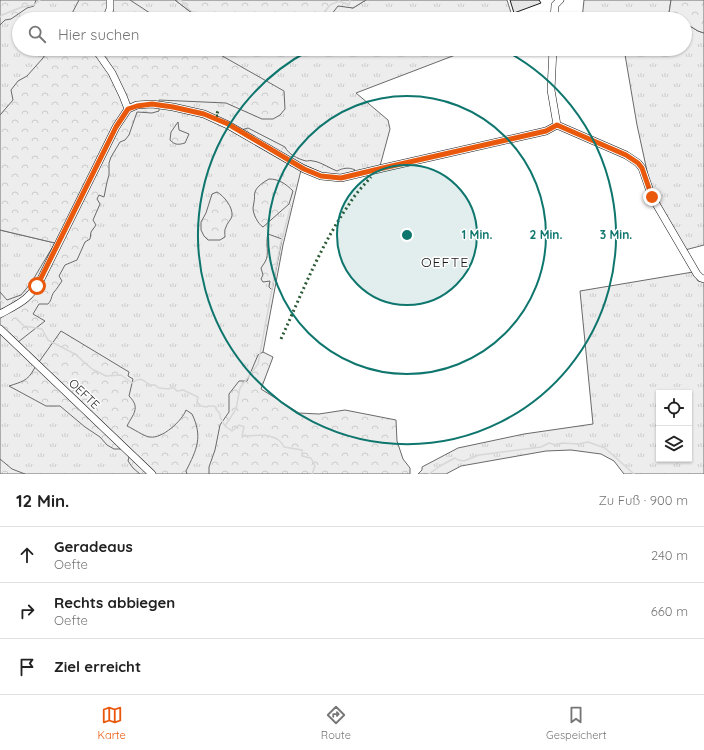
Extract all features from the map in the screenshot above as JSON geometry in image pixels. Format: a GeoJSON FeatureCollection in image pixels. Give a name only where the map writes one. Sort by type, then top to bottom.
{"type":"FeatureCollection","features":[{"type":"Feature","properties":{"kind":"street"},"geometry":{"type":"LineString","coordinates":[[109,12],[110,0]]}},
{"type":"Feature","properties":{"kind":"street"},"geometry":{"type":"LineString","coordinates":[[554,12],[555,5],[560,0]]}},
{"type":"Feature","properties":{"kind":"street"},"geometry":{"type":"LineString","coordinates":[[100,56],[112,73],[128,109]]}},
{"type":"Feature","properties":{"kind":"street"},"geometry":{"type":"LineString","coordinates":[[553,56],[551,90],[557,125]]}},
{"type":"Feature","properties":{"kind":"street"},"geometry":{"type":"LineString","coordinates":[[0,314],[24,300],[37,286],[116,127],[128,109],[152,104],[204,114],[228,124],[304,169],[321,176],[341,178],[546,131],[557,125]]}},
{"type":"Feature","properties":{"kind":"street"},"geometry":{"type":"LineString","coordinates":[[557,125],[626,155],[638,163],[642,168],[652,197],[697,274],[704,280]]}},
{"type":"Feature","properties":{"kind":"street","name":"OEFTE"},"geometry":{"type":"LineString","coordinates":[[0,329],[152,474]]}},
{"type":"Feature","properties":{"kind":"green space"},"geometry":{"type":"Polygon","coordinates":[[[0,0],[86,0],[78,12],[12,12],[12,56],[54,56],[0,121],[0,0]]]}},
{"type":"Feature","properties":{"kind":"green space"},"geometry":{"type":"Polygon","coordinates":[[[0,0],[36,0],[34,6],[21,12],[12,12],[12,18],[5,20],[0,25],[0,0]]]}},
{"type":"Feature","properties":{"kind":"green space"},"geometry":{"type":"Polygon","coordinates":[[[79,0],[130,0],[148,12],[73,12],[79,0]]]}},
{"type":"Feature","properties":{"kind":"green space"},"geometry":{"type":"Polygon","coordinates":[[[112,0],[175,0],[190,12],[109,12],[112,0]]]}},
{"type":"Feature","properties":{"kind":"green space"},"geometry":{"type":"Polygon","coordinates":[[[175,0],[366,0],[353,8],[338,6],[333,12],[192,12],[175,0]]]}},
{"type":"Feature","properties":{"kind":"green space"},"geometry":{"type":"Polygon","coordinates":[[[366,0],[507,0],[511,12],[333,12],[338,5],[353,8],[366,0]]]}},
{"type":"Feature","properties":{"kind":"green space"},"geometry":{"type":"Polygon","coordinates":[[[584,0],[671,0],[669,12],[583,12],[584,0]]]}},
{"type":"Feature","properties":{"kind":"green space"},"geometry":{"type":"Polygon","coordinates":[[[671,0],[704,0],[704,33],[692,27],[692,12],[669,12],[671,0]]]}},
{"type":"Feature","properties":{"kind":"green space"},"geometry":{"type":"Polygon","coordinates":[[[692,27],[704,33],[704,245],[685,250],[652,194],[637,125],[625,56],[692,56],[692,27]]]}},
{"type":"Feature","properties":{"kind":"green space"},"geometry":{"type":"Polygon","coordinates":[[[44,56],[222,56],[284,91],[285,109],[280,115],[273,119],[262,119],[226,103],[159,100],[159,111],[152,113],[137,112],[129,135],[125,140],[120,142],[111,157],[104,197],[99,195],[97,199],[100,204],[93,220],[96,225],[91,232],[90,239],[85,242],[77,260],[65,265],[59,276],[62,281],[48,304],[39,304],[33,314],[45,321],[13,346],[0,326],[0,292],[7,300],[21,295],[31,283],[55,243],[0,230],[0,115],[13,100],[11,90],[18,81],[27,76],[44,56]]]}},
{"type":"Feature","properties":{"kind":"green space"},"geometry":{"type":"Polygon","coordinates":[[[103,56],[453,56],[356,93],[388,120],[390,129],[380,166],[356,174],[330,176],[222,120],[128,98],[103,56]]]}},
{"type":"Feature","properties":{"kind":"green space"},"geometry":{"type":"Polygon","coordinates":[[[165,108],[210,119],[301,170],[283,245],[263,352],[228,474],[156,474],[0,326],[36,296],[135,111],[165,108]]]}},
{"type":"Feature","properties":{"kind":"green space"},"geometry":{"type":"Polygon","coordinates":[[[178,122],[179,130],[189,134],[185,143],[175,144],[170,140],[171,132],[178,122]]]}},
{"type":"Feature","properties":{"kind":"green space"},"geometry":{"type":"Polygon","coordinates":[[[248,128],[285,147],[291,154],[300,159],[319,163],[337,171],[346,168],[355,170],[349,175],[327,175],[302,164],[241,130],[248,128]]]}},
{"type":"Feature","properties":{"kind":"green space"},"geometry":{"type":"Polygon","coordinates":[[[269,179],[282,182],[293,191],[289,204],[263,227],[258,221],[253,208],[256,190],[269,179]]]}},
{"type":"Feature","properties":{"kind":"green space"},"geometry":{"type":"Polygon","coordinates":[[[217,192],[228,202],[232,216],[225,228],[225,237],[220,240],[208,240],[201,230],[201,222],[206,213],[212,194],[217,192]]]}},
{"type":"Feature","properties":{"kind":"green space"},"geometry":{"type":"Polygon","coordinates":[[[0,230],[55,243],[34,285],[20,300],[0,310],[0,230]]]}},
{"type":"Feature","properties":{"kind":"green space"},"geometry":{"type":"Polygon","coordinates":[[[268,234],[282,239],[272,290],[269,287],[270,281],[263,282],[261,279],[263,275],[261,268],[267,256],[268,234]]]}},
{"type":"Feature","properties":{"kind":"green space"},"geometry":{"type":"Polygon","coordinates":[[[693,272],[698,281],[704,282],[704,474],[624,474],[614,461],[601,454],[571,450],[546,451],[461,466],[446,474],[418,474],[422,470],[422,467],[458,448],[524,434],[593,424],[580,291],[693,272]]]}},
{"type":"Feature","properties":{"kind":"green space"},"geometry":{"type":"Polygon","coordinates":[[[61,331],[129,372],[128,376],[133,379],[129,396],[135,404],[135,411],[127,426],[145,436],[155,437],[166,432],[176,424],[186,410],[192,414],[198,436],[196,449],[186,471],[187,474],[140,474],[133,468],[128,461],[129,457],[121,449],[114,449],[107,445],[100,437],[85,427],[60,406],[46,406],[9,386],[24,380],[29,376],[61,331]]]}},
{"type":"Feature","properties":{"kind":"green space"},"geometry":{"type":"Polygon","coordinates":[[[0,333],[149,474],[0,474],[0,333]]]}},
{"type":"Feature","properties":{"kind":"green space"},"geometry":{"type":"Polygon","coordinates":[[[263,352],[273,357],[261,389],[299,413],[319,414],[345,410],[396,420],[397,441],[403,459],[410,468],[410,474],[209,474],[209,467],[215,450],[220,425],[229,412],[229,394],[239,381],[247,381],[258,355],[263,352]]]}},
{"type":"Feature","properties":{"kind":"green space"},"geometry":{"type":"Polygon","coordinates":[[[0,459],[12,469],[25,474],[0,474],[0,459]]]}},
{"type":"Feature","properties":{"kind":"building"},"geometry":{"type":"Polygon","coordinates":[[[510,0],[539,0],[541,3],[517,12],[514,12],[510,0]]]}},
{"type":"Feature","properties":{"kind":"waterway"},"geometry":{"type":"LineString","coordinates":[[0,17],[22,7],[34,5],[40,0]]}},
{"type":"Feature","properties":{"kind":"waterway"},"geometry":{"type":"LineString","coordinates":[[178,0],[182,1],[194,12]]}},
{"type":"Feature","properties":{"kind":"waterway"},"geometry":{"type":"LineString","coordinates":[[324,12],[330,5],[339,1],[349,5],[350,0]]}},
{"type":"Feature","properties":{"kind":"waterway"},"geometry":{"type":"LineString","coordinates":[[225,426],[236,409],[240,388],[258,364],[280,246],[290,209]]}},
{"type":"Feature","properties":{"kind":"waterway"},"geometry":{"type":"LineString","coordinates":[[0,300],[3,303]]}},
{"type":"Feature","properties":{"kind":"waterway"},"geometry":{"type":"LineString","coordinates":[[16,318],[24,326],[42,329],[48,340],[75,354],[92,369],[106,376],[121,375],[132,383],[137,380],[141,380],[145,381],[149,385],[155,385],[159,388],[174,388],[177,391],[183,390],[198,397],[197,402],[201,406],[216,407],[225,426],[232,431],[239,425],[244,427],[242,436],[271,436],[281,442],[284,447],[302,450],[302,456],[311,458],[315,466],[312,474]]}},
{"type":"Feature","properties":{"kind":"waterway"},"geometry":{"type":"LineString","coordinates":[[429,474],[455,458],[464,461],[479,455],[541,447],[549,443],[556,445],[562,443],[578,444],[588,442],[605,448],[634,474]]}},
{"type":"Feature","properties":{"kind":"hedge"},"geometry":{"type":"LineString","coordinates":[[218,111],[216,116],[218,116]]}},
{"type":"Feature","properties":{"kind":"hedge"},"geometry":{"type":"LineString","coordinates":[[281,339],[312,269],[330,235],[352,199],[371,177]]}},
{"type":"Feature","properties":{"kind":"district","name":"OEFTE"},"geometry":{"type":"Point","coordinates":[445,262]}},
{"type":"Feature","properties":{"kind":"route"},"geometry":{"type":"LineString","coordinates":[[37,286],[116,127],[128,109],[137,106],[152,104],[173,107],[213,117],[228,124],[304,169],[321,176],[331,178],[341,178],[546,131],[557,125],[632,158],[642,168],[652,197]]}}]}
